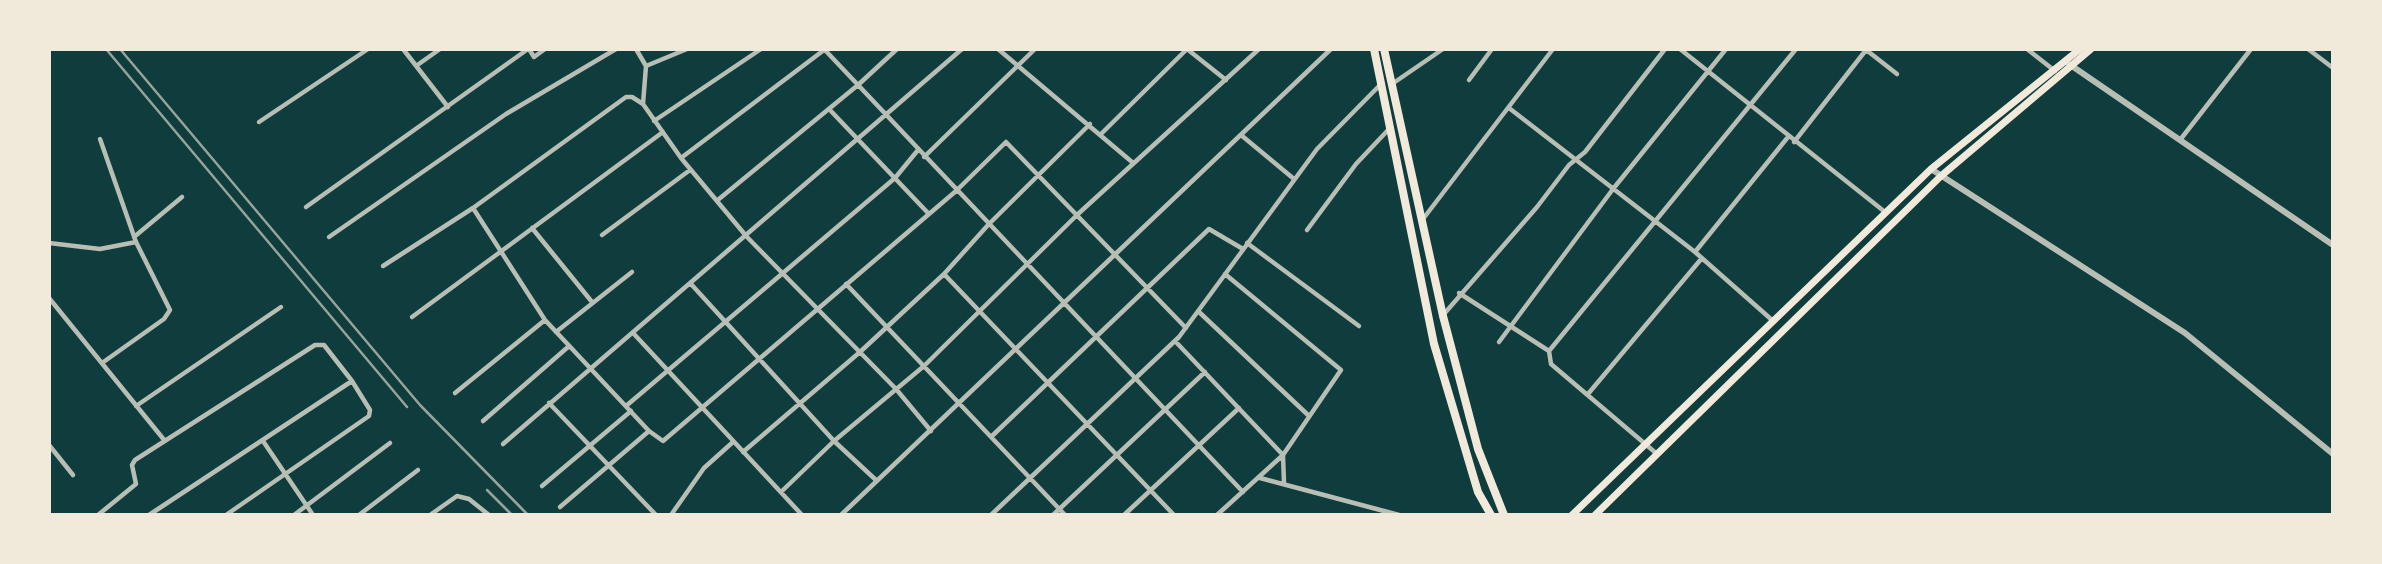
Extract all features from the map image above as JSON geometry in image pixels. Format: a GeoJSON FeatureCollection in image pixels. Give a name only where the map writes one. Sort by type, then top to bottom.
{"type":"FeatureCollection","features":[{"type":"Feature","properties":{"kind":"main road"},"geometry":{"type":"LineString","coordinates":[[1374,49],[1438,356],[1478,492],[1491,515]]}},
{"type":"Feature","properties":{"kind":"main road"},"geometry":{"type":"LineString","coordinates":[[1384,49],[1420,222],[1443,316],[1478,449],[1504,515]]}},
{"type":"Feature","properties":{"kind":"main road"},"geometry":{"type":"LineString","coordinates":[[1572,515],[1930,169],[2056,72],[2080,49]]}},
{"type":"Feature","properties":{"kind":"main road"},"geometry":{"type":"LineString","coordinates":[[2067,63],[2091,49]]}},
{"type":"Feature","properties":{"kind":"main road"},"geometry":{"type":"LineString","coordinates":[[1595,515],[1941,176],[2056,72]]}},
{"type":"Feature","properties":{"kind":"main road"},"geometry":{"type":"LineString","coordinates":[[1405,201],[1416,200]]}},
{"type":"Feature","properties":{"kind":"street"},"geometry":{"type":"LineString","coordinates":[[259,122],[368,49]]}},
{"type":"Feature","properties":{"kind":"street"},"geometry":{"type":"LineString","coordinates":[[403,49],[448,107]]}},
{"type":"Feature","properties":{"kind":"street"},"geometry":{"type":"LineString","coordinates":[[416,66],[440,49]]}},
{"type":"Feature","properties":{"kind":"street"},"geometry":{"type":"LineString","coordinates":[[306,207],[529,49],[534,57],[545,49]]}},
{"type":"Feature","properties":{"kind":"street"},"geometry":{"type":"LineString","coordinates":[[330,237],[506,114],[616,49]]}},
{"type":"Feature","properties":{"kind":"street"},"geometry":{"type":"LineString","coordinates":[[636,49],[646,66],[643,104]]}},
{"type":"Feature","properties":{"kind":"street"},"geometry":{"type":"LineString","coordinates":[[646,66],[687,49]]}},
{"type":"Feature","properties":{"kind":"street"},"geometry":{"type":"LineString","coordinates":[[654,121],[761,49]]}},
{"type":"Feature","properties":{"kind":"street"},"geometry":{"type":"LineString","coordinates":[[681,158],[824,49],[1061,303],[1243,492]]}},
{"type":"Feature","properties":{"kind":"street"},"geometry":{"type":"LineString","coordinates":[[719,199],[858,85],[897,49]]}},
{"type":"Feature","properties":{"kind":"street"},"geometry":{"type":"LineString","coordinates":[[503,444],[549,402],[634,334],[747,237],[857,138],[962,49]]}},
{"type":"Feature","properties":{"kind":"street"},"geometry":{"type":"LineString","coordinates":[[998,49],[1132,162]]}},
{"type":"Feature","properties":{"kind":"street"},"geometry":{"type":"LineString","coordinates":[[924,157],[1035,49]]}},
{"type":"Feature","properties":{"kind":"street"},"geometry":{"type":"LineString","coordinates":[[1101,134],[1187,49],[1226,80]]}},
{"type":"Feature","properties":{"kind":"street"},"geometry":{"type":"LineString","coordinates":[[781,492],[834,442],[924,366],[1132,162],[1259,49]]}},
{"type":"Feature","properties":{"kind":"street"},"geometry":{"type":"LineString","coordinates":[[841,515],[1331,49]]}},
{"type":"Feature","properties":{"kind":"street"},"geometry":{"type":"LineString","coordinates":[[1391,85],[1443,49]]}},
{"type":"Feature","properties":{"kind":"street"},"geometry":{"type":"LineString","coordinates":[[1469,80],[1492,49]]}},
{"type":"Feature","properties":{"kind":"street"},"geometry":{"type":"LineString","coordinates":[[1420,222],[1552,49]]}},
{"type":"Feature","properties":{"kind":"street"},"geometry":{"type":"LineString","coordinates":[[1443,316],[1569,164],[1578,158],[1665,49]]}},
{"type":"Feature","properties":{"kind":"street"},"geometry":{"type":"LineString","coordinates":[[1680,49],[1885,212]]}},
{"type":"Feature","properties":{"kind":"street"},"geometry":{"type":"LineString","coordinates":[[1499,342],[1613,189],[1726,49]]}},
{"type":"Feature","properties":{"kind":"street"},"geometry":{"type":"LineString","coordinates":[[1549,351],[1749,103],[1796,49]]}},
{"type":"Feature","properties":{"kind":"street"},"geometry":{"type":"LineString","coordinates":[[1794,142],[1866,49],[1897,74]]}},
{"type":"Feature","properties":{"kind":"street"},"geometry":{"type":"LineString","coordinates":[[2027,49],[2056,72]]}},
{"type":"Feature","properties":{"kind":"street"},"geometry":{"type":"LineString","coordinates":[[2180,140],[2251,49]]}},
{"type":"Feature","properties":{"kind":"street"},"geometry":{"type":"LineString","coordinates":[[2308,49],[2333,68]]}},
{"type":"Feature","properties":{"kind":"street"},"geometry":{"type":"LineString","coordinates":[[2067,63],[2333,244]]}},
{"type":"Feature","properties":{"kind":"street"},"geometry":{"type":"LineString","coordinates":[[991,515],[1175,341],[1317,149],[1381,84]]}},
{"type":"Feature","properties":{"kind":"street"},"geometry":{"type":"LineString","coordinates":[[383,266],[473,208],[626,97],[636,98],[690,170],[719,199],[747,237],[896,389],[931,431]]}},
{"type":"Feature","properties":{"kind":"street"},"geometry":{"type":"LineString","coordinates":[[1509,108],[1578,158],[1613,189],[1695,252],[1772,320]]}},
{"type":"Feature","properties":{"kind":"street"},"geometry":{"type":"LineString","coordinates":[[829,109],[928,213]]}},
{"type":"Feature","properties":{"kind":"street"},"geometry":{"type":"LineString","coordinates":[[743,452],[860,352],[944,274],[988,225],[1041,176],[1090,124]]}},
{"type":"Feature","properties":{"kind":"street"},"geometry":{"type":"LineString","coordinates":[[1307,230],[1356,164],[1390,128]]}},
{"type":"Feature","properties":{"kind":"street"},"geometry":{"type":"LineString","coordinates":[[412,317],[663,132]]}},
{"type":"Feature","properties":{"kind":"street"},"geometry":{"type":"LineString","coordinates":[[1241,135],[1294,179]]}},
{"type":"Feature","properties":{"kind":"street"},"geometry":{"type":"LineString","coordinates":[[1695,252],[1788,137]]}},
{"type":"Feature","properties":{"kind":"street"},"geometry":{"type":"LineString","coordinates":[[100,139],[135,239],[170,310],[164,319],[102,363]]}},
{"type":"Feature","properties":{"kind":"street"},"geometry":{"type":"LineString","coordinates":[[473,208],[545,320],[649,431],[663,441],[956,191],[1006,142],[1117,253],[1186,328]]}},
{"type":"Feature","properties":{"kind":"street"},"geometry":{"type":"LineString","coordinates":[[626,406],[894,178],[918,150]]}},
{"type":"Feature","properties":{"kind":"street"},"geometry":{"type":"LineString","coordinates":[[1930,169],[2185,333],[2333,454]]}},
{"type":"Feature","properties":{"kind":"street"},"geometry":{"type":"LineString","coordinates":[[602,235],[690,170]]}},
{"type":"Feature","properties":{"kind":"street"},"geometry":{"type":"LineString","coordinates":[[49,243],[100,249],[135,239],[182,197]]}},
{"type":"Feature","properties":{"kind":"street"},"geometry":{"type":"LineString","coordinates":[[532,228],[592,302]]}},
{"type":"Feature","properties":{"kind":"street"},"geometry":{"type":"LineString","coordinates":[[992,436],[1209,229],[1243,249]]}},
{"type":"Feature","properties":{"kind":"street"},"geometry":{"type":"LineString","coordinates":[[1247,243],[1359,326]]}},
{"type":"Feature","properties":{"kind":"street"},"geometry":{"type":"LineString","coordinates":[[1588,394],[1702,258]]}},
{"type":"Feature","properties":{"kind":"street"},"geometry":{"type":"LineString","coordinates":[[556,332],[632,272]]}},
{"type":"Feature","properties":{"kind":"street"},"geometry":{"type":"LineString","coordinates":[[944,274],[1174,515]]}},
{"type":"Feature","properties":{"kind":"street"},"geometry":{"type":"LineString","coordinates":[[1217,515],[1283,455],[1341,370],[1225,274]]}},
{"type":"Feature","properties":{"kind":"street"},"geometry":{"type":"LineString","coordinates":[[691,284],[834,442],[877,481]]}},
{"type":"Feature","properties":{"kind":"street"},"geometry":{"type":"LineString","coordinates":[[846,284],[1065,515]]}},
{"type":"Feature","properties":{"kind":"street"},"geometry":{"type":"LineString","coordinates":[[1460,293],[1549,351],[1551,364],[1657,454]]}},
{"type":"Feature","properties":{"kind":"street"},"geometry":{"type":"LineString","coordinates":[[49,298],[165,441]]}},
{"type":"Feature","properties":{"kind":"street"},"geometry":{"type":"LineString","coordinates":[[136,406],[281,307]]}},
{"type":"Feature","properties":{"kind":"street"},"geometry":{"type":"LineString","coordinates":[[1198,311],[1308,415]]}},
{"type":"Feature","properties":{"kind":"street"},"geometry":{"type":"LineString","coordinates":[[455,393],[545,320]]}},
{"type":"Feature","properties":{"kind":"street"},"geometry":{"type":"LineString","coordinates":[[634,334],[802,515]]}},
{"type":"Feature","properties":{"kind":"street"},"geometry":{"type":"LineString","coordinates":[[1175,341],[1283,455],[1284,483]]}},
{"type":"Feature","properties":{"kind":"street"},"geometry":{"type":"LineString","coordinates":[[98,515],[136,484],[133,463],[315,345],[321,344],[330,349],[370,410],[369,416],[226,515]]}},
{"type":"Feature","properties":{"kind":"street"},"geometry":{"type":"LineString","coordinates":[[483,421],[568,347]]}},
{"type":"Feature","properties":{"kind":"street"},"geometry":{"type":"LineString","coordinates":[[1053,515],[1205,372]]}},
{"type":"Feature","properties":{"kind":"street"},"geometry":{"type":"LineString","coordinates":[[149,515],[352,381]]}},
{"type":"Feature","properties":{"kind":"street"},"geometry":{"type":"LineString","coordinates":[[549,402],[656,515]]}},
{"type":"Feature","properties":{"kind":"street"},"geometry":{"type":"LineString","coordinates":[[1124,515],[1238,408]]}},
{"type":"Feature","properties":{"kind":"street"},"geometry":{"type":"LineString","coordinates":[[542,486],[631,411]]}},
{"type":"Feature","properties":{"kind":"street"},"geometry":{"type":"LineString","coordinates":[[560,507],[649,431]]}},
{"type":"Feature","properties":{"kind":"street"},"geometry":{"type":"LineString","coordinates":[[263,441],[313,515]]}},
{"type":"Feature","properties":{"kind":"street"},"geometry":{"type":"LineString","coordinates":[[671,515],[704,468],[733,442]]}},
{"type":"Feature","properties":{"kind":"street"},"geometry":{"type":"LineString","coordinates":[[294,515],[390,443]]}},
{"type":"Feature","properties":{"kind":"street"},"geometry":{"type":"LineString","coordinates":[[49,444],[73,475]]}},
{"type":"Feature","properties":{"kind":"street"},"geometry":{"type":"LineString","coordinates":[[359,515],[418,470]]}},
{"type":"Feature","properties":{"kind":"street"},"geometry":{"type":"LineString","coordinates":[[1259,478],[1399,515]]}},
{"type":"Feature","properties":{"kind":"street"},"geometry":{"type":"LineString","coordinates":[[430,515],[457,495],[470,499],[488,515]]}},
{"type":"Feature","properties":{"kind":"railway"},"geometry":{"type":"LineString","coordinates":[[106,49],[407,407]]}},
{"type":"Feature","properties":{"kind":"railway"},"geometry":{"type":"LineString","coordinates":[[120,49],[420,405],[528,515]]}},
{"type":"Feature","properties":{"kind":"railway"},"geometry":{"type":"LineString","coordinates":[[487,490],[512,515]]}}]}
